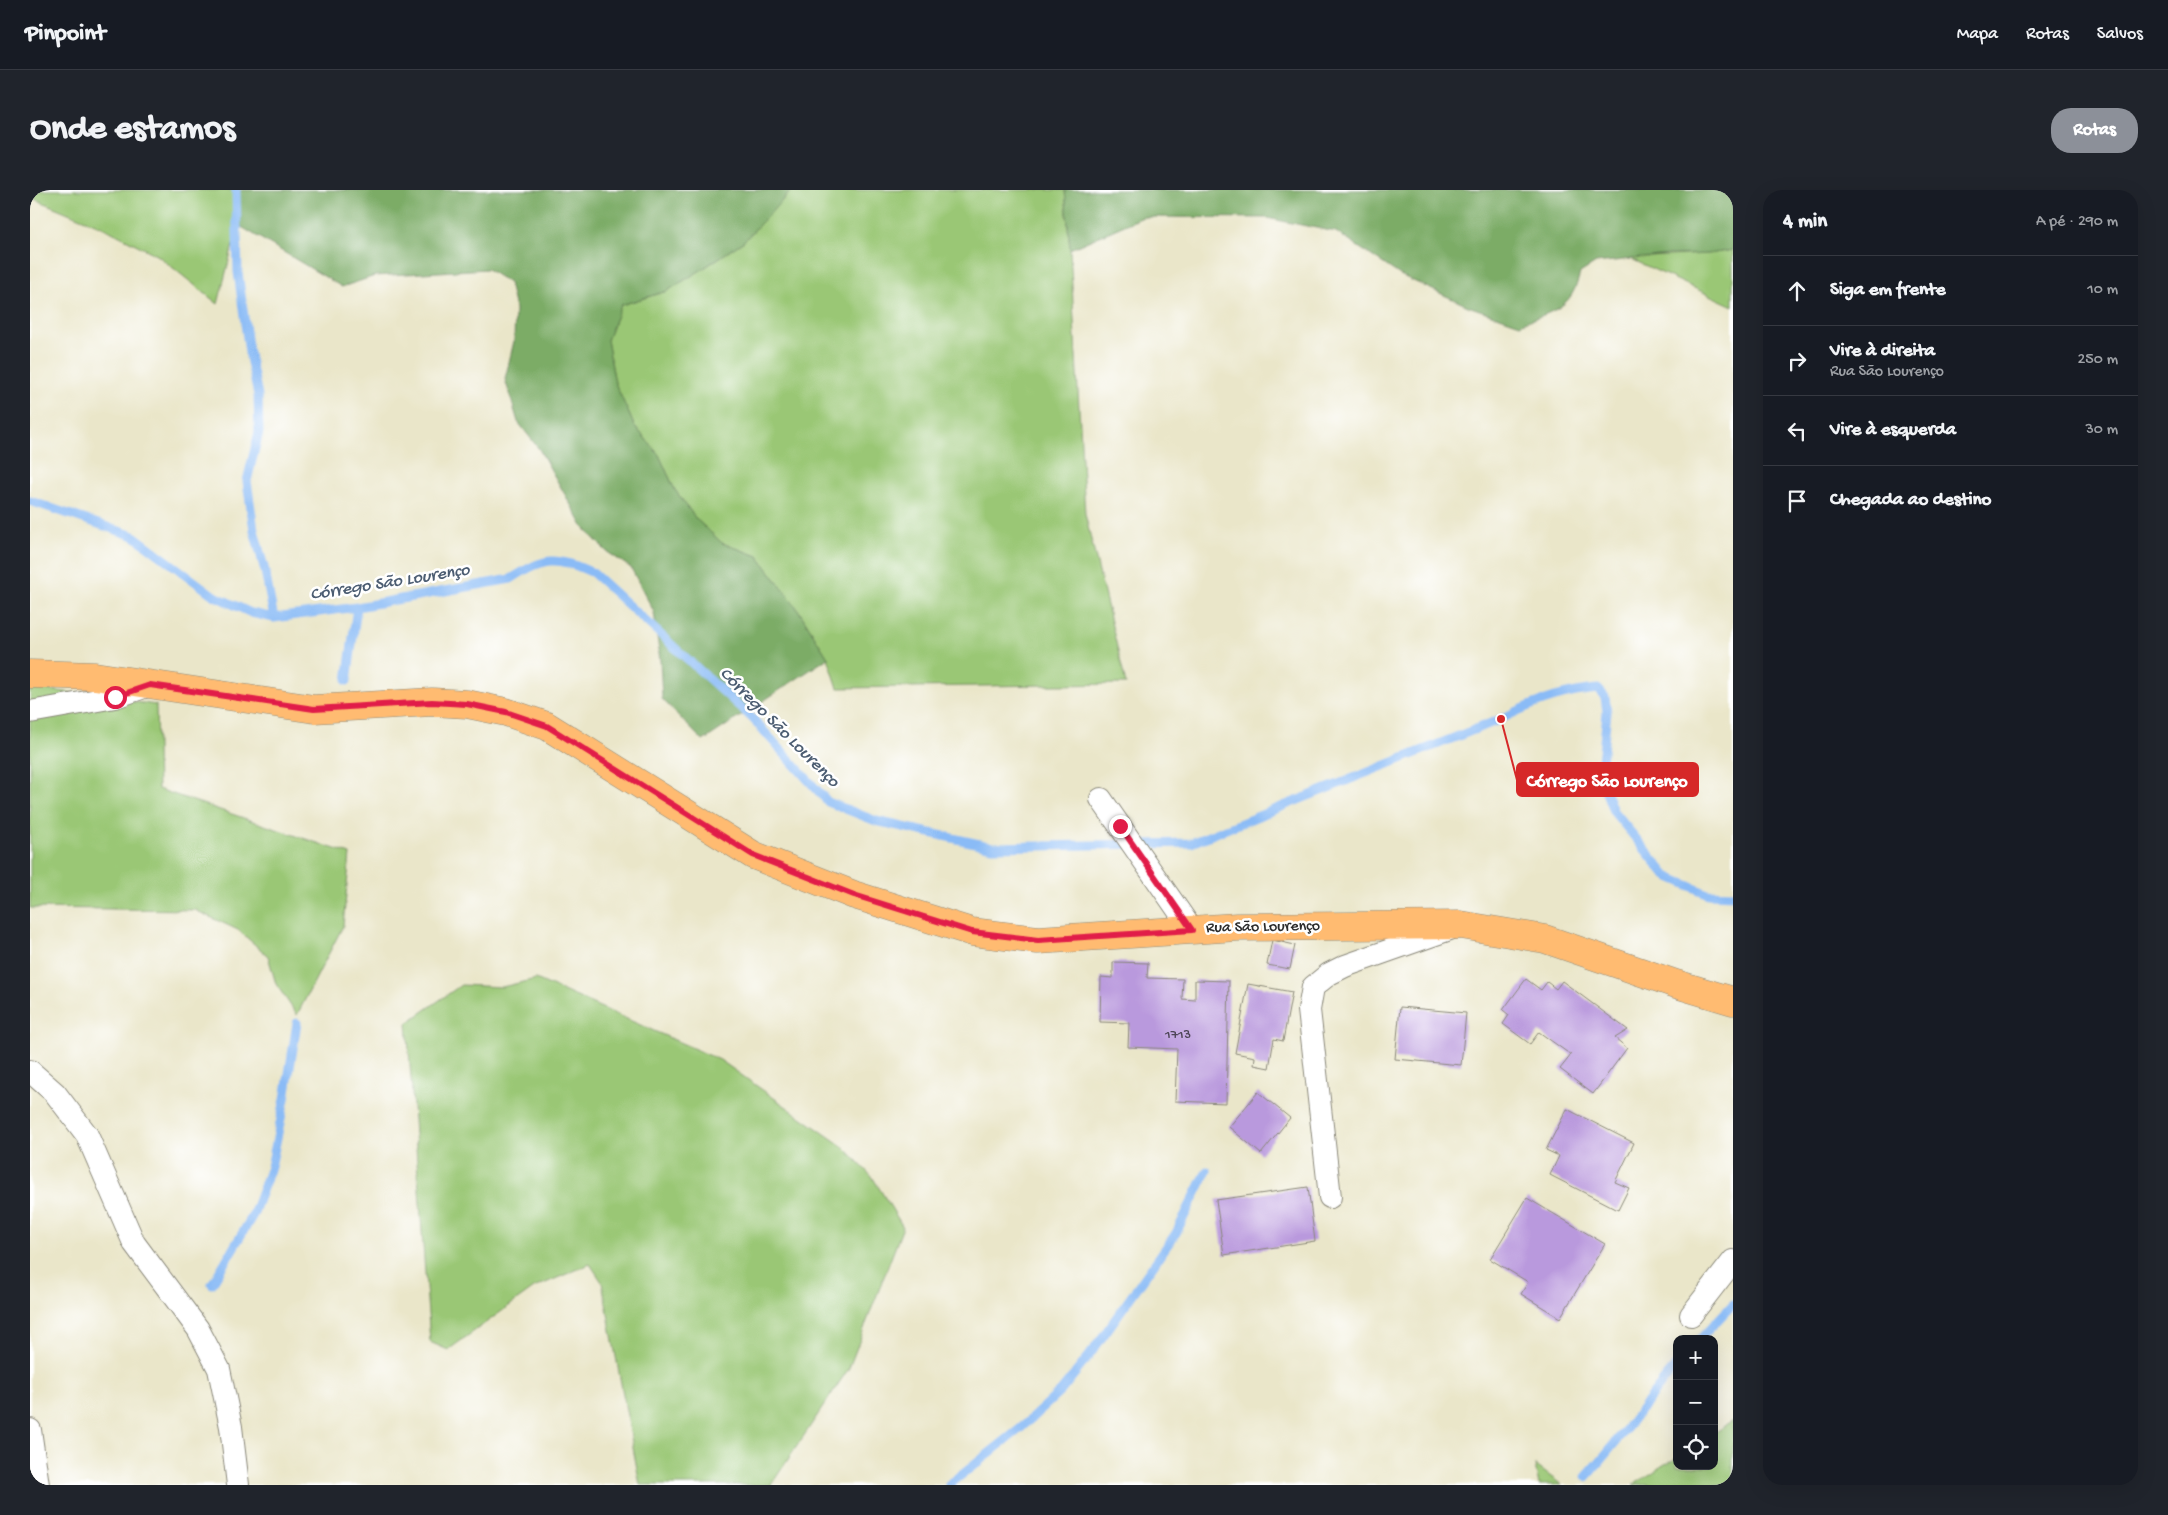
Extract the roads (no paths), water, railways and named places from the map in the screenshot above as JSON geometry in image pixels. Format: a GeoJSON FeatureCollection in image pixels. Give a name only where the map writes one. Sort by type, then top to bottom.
{"type":"FeatureCollection","features":[{"type":"Feature","properties":{"kind":"main road","name":"Rua São Lourenço"},"geometry":{"type":"LineString","coordinates":[[30,674],[95,676],[314,709],[432,702],[467,704],[506,712],[547,726],[753,855],[863,898],[972,932],[1038,940],[1237,927],[1461,925],[1545,939],[1676,984],[1733,1001]]}},
{"type":"Feature","properties":{"kind":"street"},"geometry":{"type":"LineString","coordinates":[[30,712],[115,697],[150,685]]}},
{"type":"Feature","properties":{"kind":"street"},"geometry":{"type":"LineString","coordinates":[[1100,799],[1192,930]]}},
{"type":"Feature","properties":{"kind":"street"},"geometry":{"type":"LineString","coordinates":[[1330,1196],[1309,1010],[1313,987],[1329,974],[1345,966],[1461,925]]}},
{"type":"Feature","properties":{"kind":"street"},"geometry":{"type":"LineString","coordinates":[[30,1071],[55,1093],[87,1135],[134,1243],[198,1329],[219,1369],[231,1427],[238,1485]]}},
{"type":"Feature","properties":{"kind":"street"},"geometry":{"type":"LineString","coordinates":[[1691,1315],[1733,1261]]}},
{"type":"Feature","properties":{"kind":"street"},"geometry":{"type":"LineString","coordinates":[[30,1430],[38,1485]]}},
{"type":"Feature","properties":{"kind":"waterway"},"geometry":{"type":"LineString","coordinates":[[236,190],[238,272],[249,353],[258,395],[259,432],[247,481],[254,530],[265,571],[274,618]]}},
{"type":"Feature","properties":{"kind":"waterway","name":"Córrego São Lourenço"},"geometry":{"type":"LineString","coordinates":[[30,501],[134,536],[213,595],[251,613],[274,618],[357,607],[511,579],[533,566],[551,561],[560,561],[580,567],[593,573],[753,719],[828,802],[876,821],[993,847],[1191,843],[1501,719],[1536,703],[1585,690],[1598,689],[1605,697],[1607,712],[1602,762],[1604,787],[1613,811],[1667,876],[1708,894],[1733,895]]}},
{"type":"Feature","properties":{"kind":"waterway"},"geometry":{"type":"LineString","coordinates":[[347,681],[357,607]]}},
{"type":"Feature","properties":{"kind":"waterway"},"geometry":{"type":"LineString","coordinates":[[212,1284],[253,1215],[271,1167],[285,1099],[297,1023]]}},
{"type":"Feature","properties":{"kind":"waterway"},"geometry":{"type":"LineString","coordinates":[[949,1485],[1021,1428],[1061,1391],[1089,1356],[1176,1233],[1207,1171]]}},
{"type":"Feature","properties":{"kind":"waterway"},"geometry":{"type":"LineString","coordinates":[[1704,1335],[1733,1304]]}},
{"type":"Feature","properties":{"kind":"waterway"},"geometry":{"type":"LineString","coordinates":[[1586,1477],[1610,1450],[1673,1370]]}},
{"type":"Feature","properties":{"kind":"place","name":"Córrego São Lourenço"},"geometry":{"type":"Point","coordinates":[1501,719]}}]}
